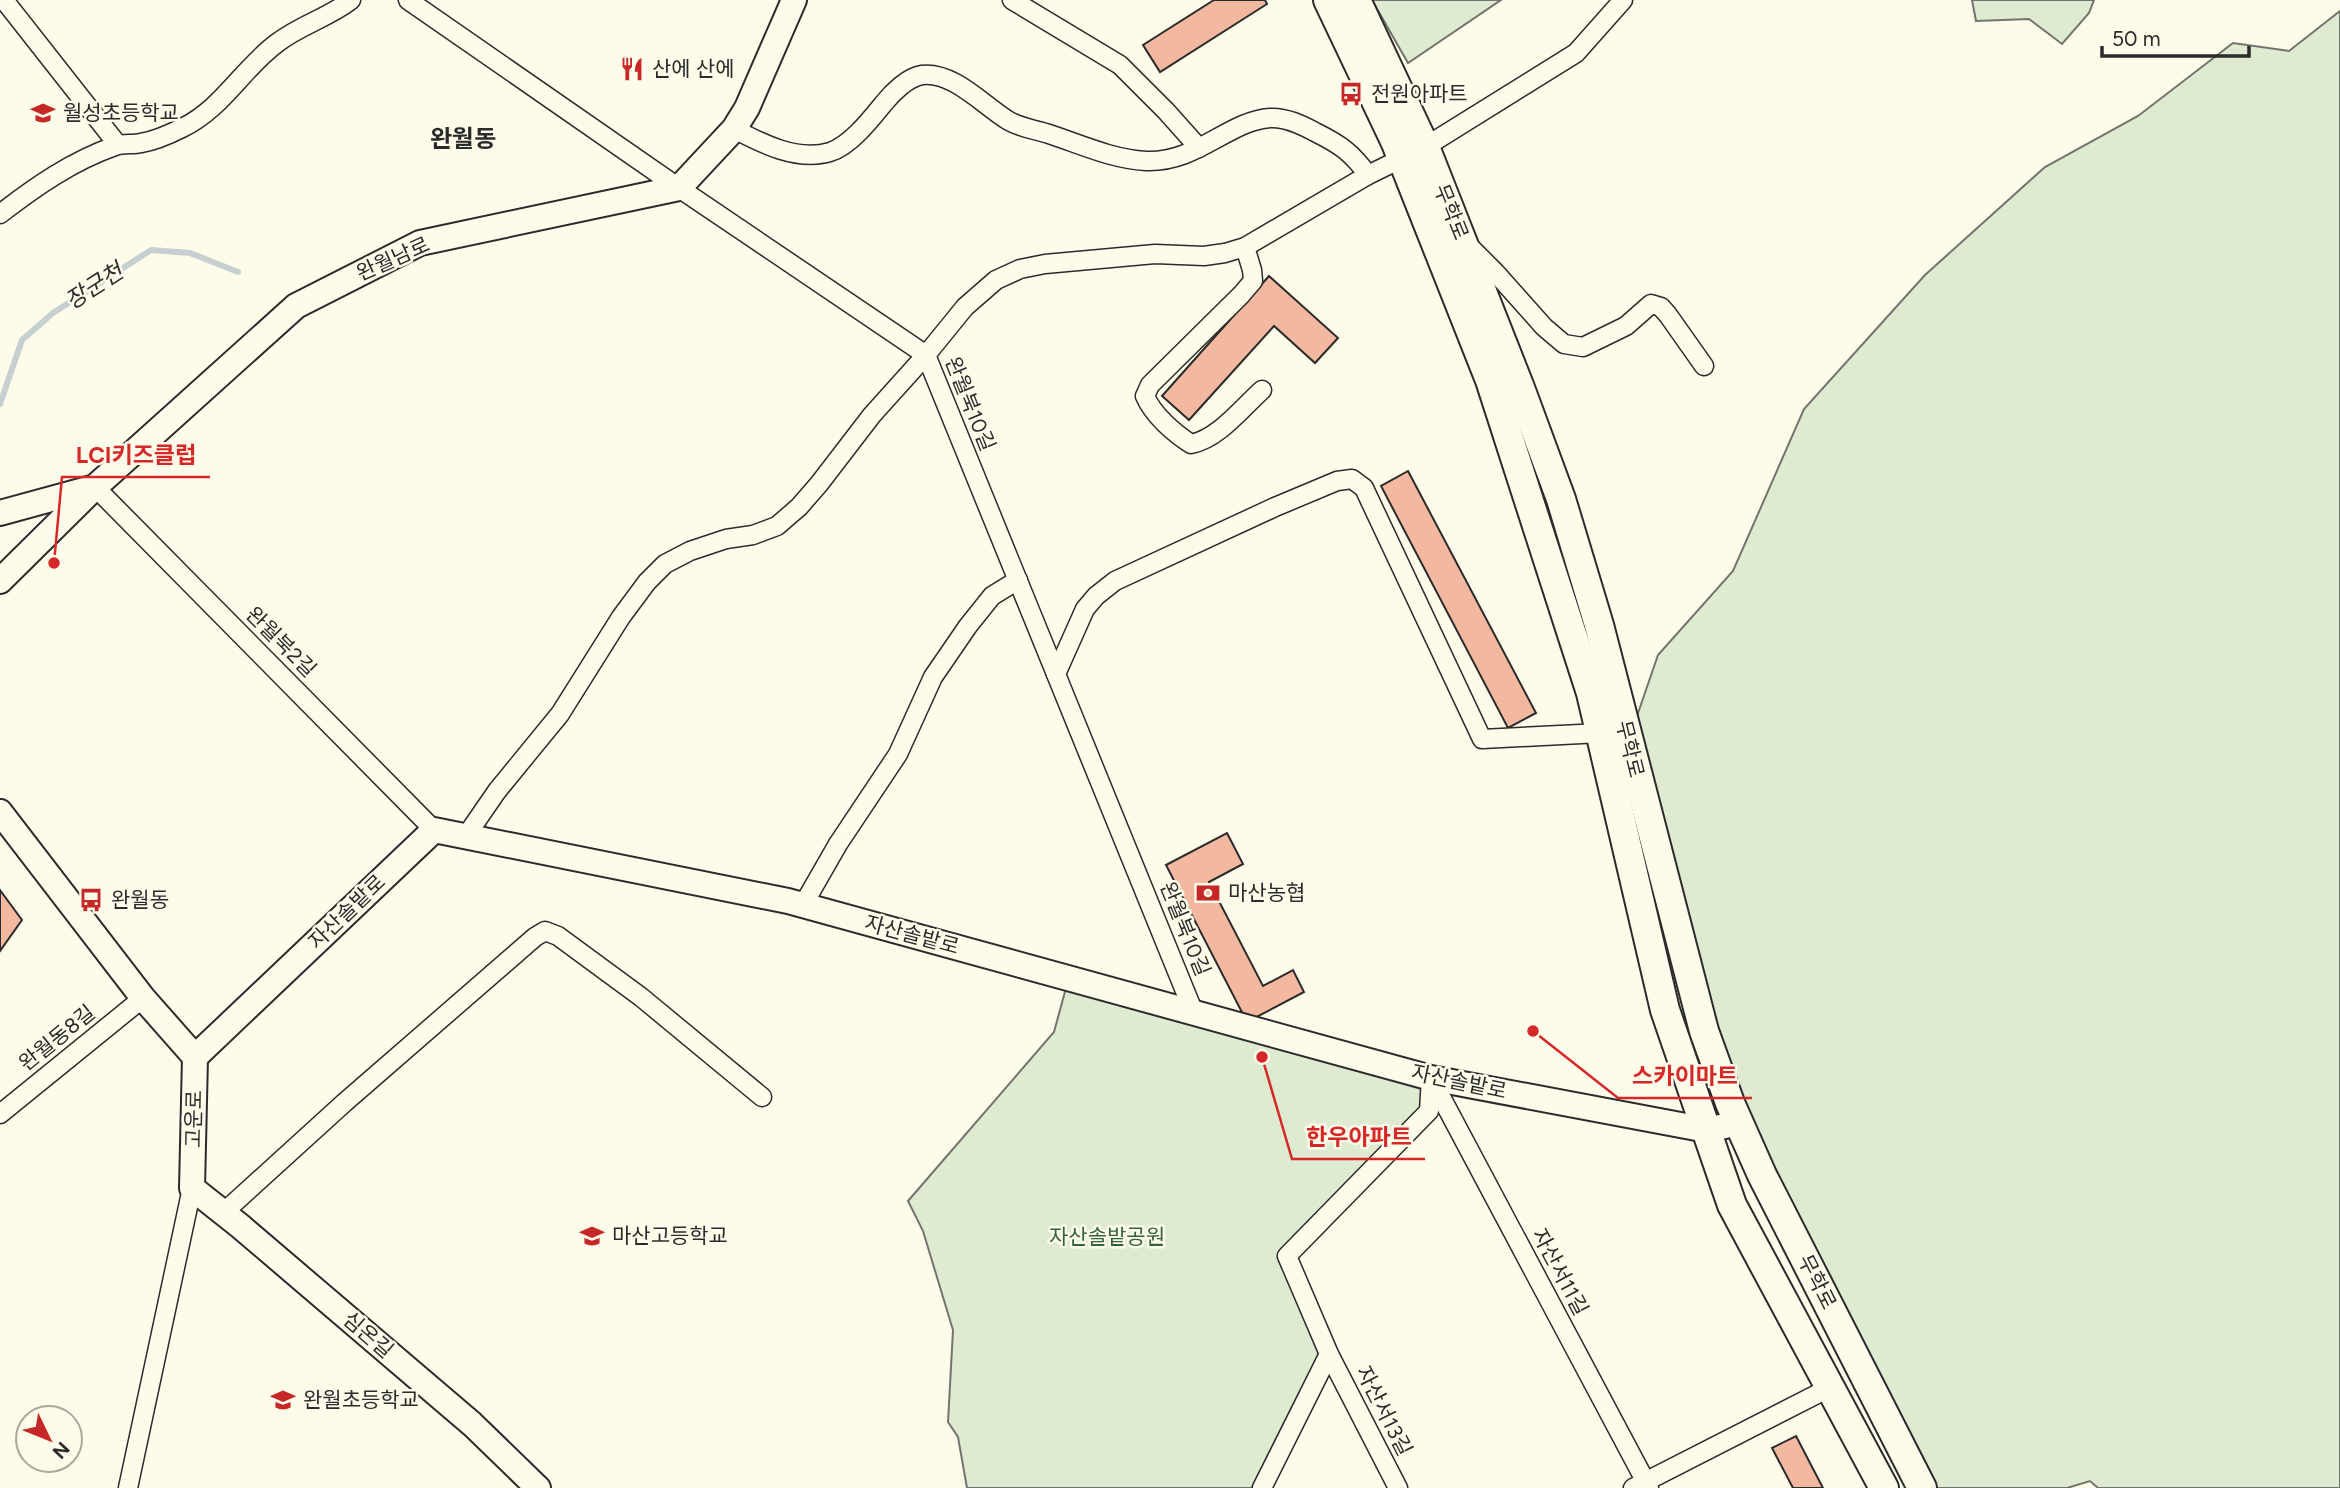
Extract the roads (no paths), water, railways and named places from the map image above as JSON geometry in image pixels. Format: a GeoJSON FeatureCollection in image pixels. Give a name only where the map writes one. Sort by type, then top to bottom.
{"type":"FeatureCollection","features":[{"type":"Feature","properties":{"kind":"main road"},"geometry":{"type":"LineString","coordinates":[[679,188],[734,129],[747,108],[794,0]]}},
{"type":"Feature","properties":{"kind":"main road","name":"무학로"},"geometry":{"type":"LineString","coordinates":[[1328,0],[1461,239],[1544,452],[1579,556],[1703,1031],[1738,1123],[1922,1488]]}},
{"type":"Feature","properties":{"kind":"main road","name":"무학로"},"geometry":{"type":"LineString","coordinates":[[1356,0],[1413,152],[1591,693],[1665,1010],[1732,1205],[1884,1488]]}},
{"type":"Feature","properties":{"kind":"main road","name":"완월남로"},"geometry":{"type":"LineString","coordinates":[[0,513],[95,487],[296,306],[420,243],[679,188]]}},
{"type":"Feature","properties":{"kind":"main road"},"geometry":{"type":"LineString","coordinates":[[0,581],[95,487]]}},
{"type":"Feature","properties":{"kind":"main road"},"geometry":{"type":"LineString","coordinates":[[0,812],[143,998],[195,1057]]}},
{"type":"Feature","properties":{"kind":"main road","name":"자산솔밭로"},"geometry":{"type":"LineString","coordinates":[[195,1057],[434,830],[803,905],[1432,1078],[1707,1130]]}},
{"type":"Feature","properties":{"kind":"main road","name":"고운로"},"geometry":{"type":"LineString","coordinates":[[192,1188],[195,1057]]}},
{"type":"Feature","properties":{"kind":"main road"},"geometry":{"type":"LineString","coordinates":[[1707,1130],[1738,1123]]}},
{"type":"Feature","properties":{"kind":"main road","name":"심온길"},"geometry":{"type":"LineString","coordinates":[[192,1188],[472,1424],[538,1488]]}},
{"type":"Feature","properties":{"kind":"street"},"geometry":{"type":"LineString","coordinates":[[4,0],[118,145]]}},
{"type":"Feature","properties":{"kind":"street"},"geometry":{"type":"LineString","coordinates":[[0,214],[37,186],[84,159],[118,145],[142,143],[201,118],[216,106],[275,44],[314,19],[334,13],[351,0]]}},
{"type":"Feature","properties":{"kind":"street","name":"완월북10길"},"geometry":{"type":"LineString","coordinates":[[408,0],[926,355],[1194,1013]]}},
{"type":"Feature","properties":{"kind":"street"},"geometry":{"type":"LineString","coordinates":[[1012,0],[1120,65],[1199,148]]}},
{"type":"Feature","properties":{"kind":"street"},"geometry":{"type":"LineString","coordinates":[[466,836],[497,791],[561,713],[621,617],[647,582],[665,564],[690,551],[726,539],[753,536],[777,526],[812,491],[872,415],[965,307],[996,280],[1020,269],[1094,258],[1214,254],[1245,247],[1368,175],[1413,152],[1576,53],[1623,0]]}},
{"type":"Feature","properties":{"kind":"street"},"geometry":{"type":"LineString","coordinates":[[734,129],[762,143],[789,152],[831,152],[859,133],[894,91],[921,75],[943,78],[963,86],[1011,122],[1108,155],[1147,161],[1177,158],[1246,125],[1271,118],[1297,122],[1328,139],[1352,154],[1368,175]]}},
{"type":"Feature","properties":{"kind":"street"},"geometry":{"type":"LineString","coordinates":[[1461,239],[1496,272],[1544,327],[1564,344],[1583,347],[1626,326],[1651,304],[1661,307],[1668,315],[1704,366]]}},
{"type":"Feature","properties":{"kind":"street"},"geometry":{"type":"LineString","coordinates":[[1245,247],[1252,270],[1252,281],[1150,385],[1145,396],[1149,406],[1180,437],[1191,444],[1201,442],[1219,429],[1262,390]]}},
{"type":"Feature","properties":{"kind":"street"},"geometry":{"type":"LineString","coordinates":[[1056,674],[1085,609],[1115,581],[1275,507],[1337,481],[1352,479],[1364,488],[1482,739],[1601,733]]}},
{"type":"Feature","properties":{"kind":"street","name":"완월북2길"},"geometry":{"type":"LineString","coordinates":[[95,487],[434,830]]}},
{"type":"Feature","properties":{"kind":"street"},"geometry":{"type":"LineString","coordinates":[[803,905],[838,844],[898,754],[933,677],[992,596],[1018,580]]}},
{"type":"Feature","properties":{"kind":"street"},"geometry":{"type":"LineString","coordinates":[[223,1213],[344,1103],[535,937],[545,932],[558,936],[641,996],[762,1097]]}},
{"type":"Feature","properties":{"kind":"street","name":"완월동8길"},"geometry":{"type":"LineString","coordinates":[[0,1114],[143,998]]}},
{"type":"Feature","properties":{"kind":"street","name":"자산서13길"},"geometry":{"type":"LineString","coordinates":[[1398,1488],[1329,1354],[1287,1256],[1429,1111],[1432,1078]]}},
{"type":"Feature","properties":{"kind":"street","name":"자산서11길"},"geometry":{"type":"LineString","coordinates":[[1432,1078],[1643,1486]]}},
{"type":"Feature","properties":{"kind":"street","name":"고운로"},"geometry":{"type":"LineString","coordinates":[[128,1488],[192,1188]]}},
{"type":"Feature","properties":{"kind":"street","name":"자산서13길"},"geometry":{"type":"LineString","coordinates":[[1262,1488],[1329,1354]]}},
{"type":"Feature","properties":{"kind":"street"},"geometry":{"type":"LineString","coordinates":[[1643,1486],[1829,1388]]}},
{"type":"Feature","properties":{"kind":"waterway","name":"장군천"},"geometry":{"type":"LineString","coordinates":[[0,404],[22,340],[53,313],[151,250],[190,253],[238,272]]}},
{"type":"Feature","properties":{"kind":"place","name":"산에 산에"},"geometry":{"type":"Point","coordinates":[632,69]}},
{"type":"Feature","properties":{"kind":"place","name":"전원아파트"},"geometry":{"type":"Point","coordinates":[1351,94]}},
{"type":"Feature","properties":{"kind":"place","name":"월성초등학교"},"geometry":{"type":"Point","coordinates":[43,113]}},
{"type":"Feature","properties":{"kind":"place","name":"LCI키즈클럽"},"geometry":{"type":"Point","coordinates":[54,563]}},
{"type":"Feature","properties":{"kind":"place","name":"마산농협"},"geometry":{"type":"Point","coordinates":[1208,893]}},
{"type":"Feature","properties":{"kind":"place","name":"완월동"},"geometry":{"type":"Point","coordinates":[91,900]}},
{"type":"Feature","properties":{"kind":"place","name":"스카이마트"},"geometry":{"type":"Point","coordinates":[1533,1031]}},
{"type":"Feature","properties":{"kind":"place","name":"한우아파트"},"geometry":{"type":"Point","coordinates":[1262,1057]}},
{"type":"Feature","properties":{"kind":"place","name":"마산고등학교"},"geometry":{"type":"Point","coordinates":[592,1236]}},
{"type":"Feature","properties":{"kind":"place","name":"완월초등학교"},"geometry":{"type":"Point","coordinates":[283,1400]}},
{"type":"Feature","properties":{"kind":"district","name":"완월동"},"geometry":{"type":"Point","coordinates":[463,139]}},
{"type":"Feature","properties":{"kind":"park label","name":"자산솔밭공원"},"geometry":{"type":"Point","coordinates":[1107,1237]}}]}
